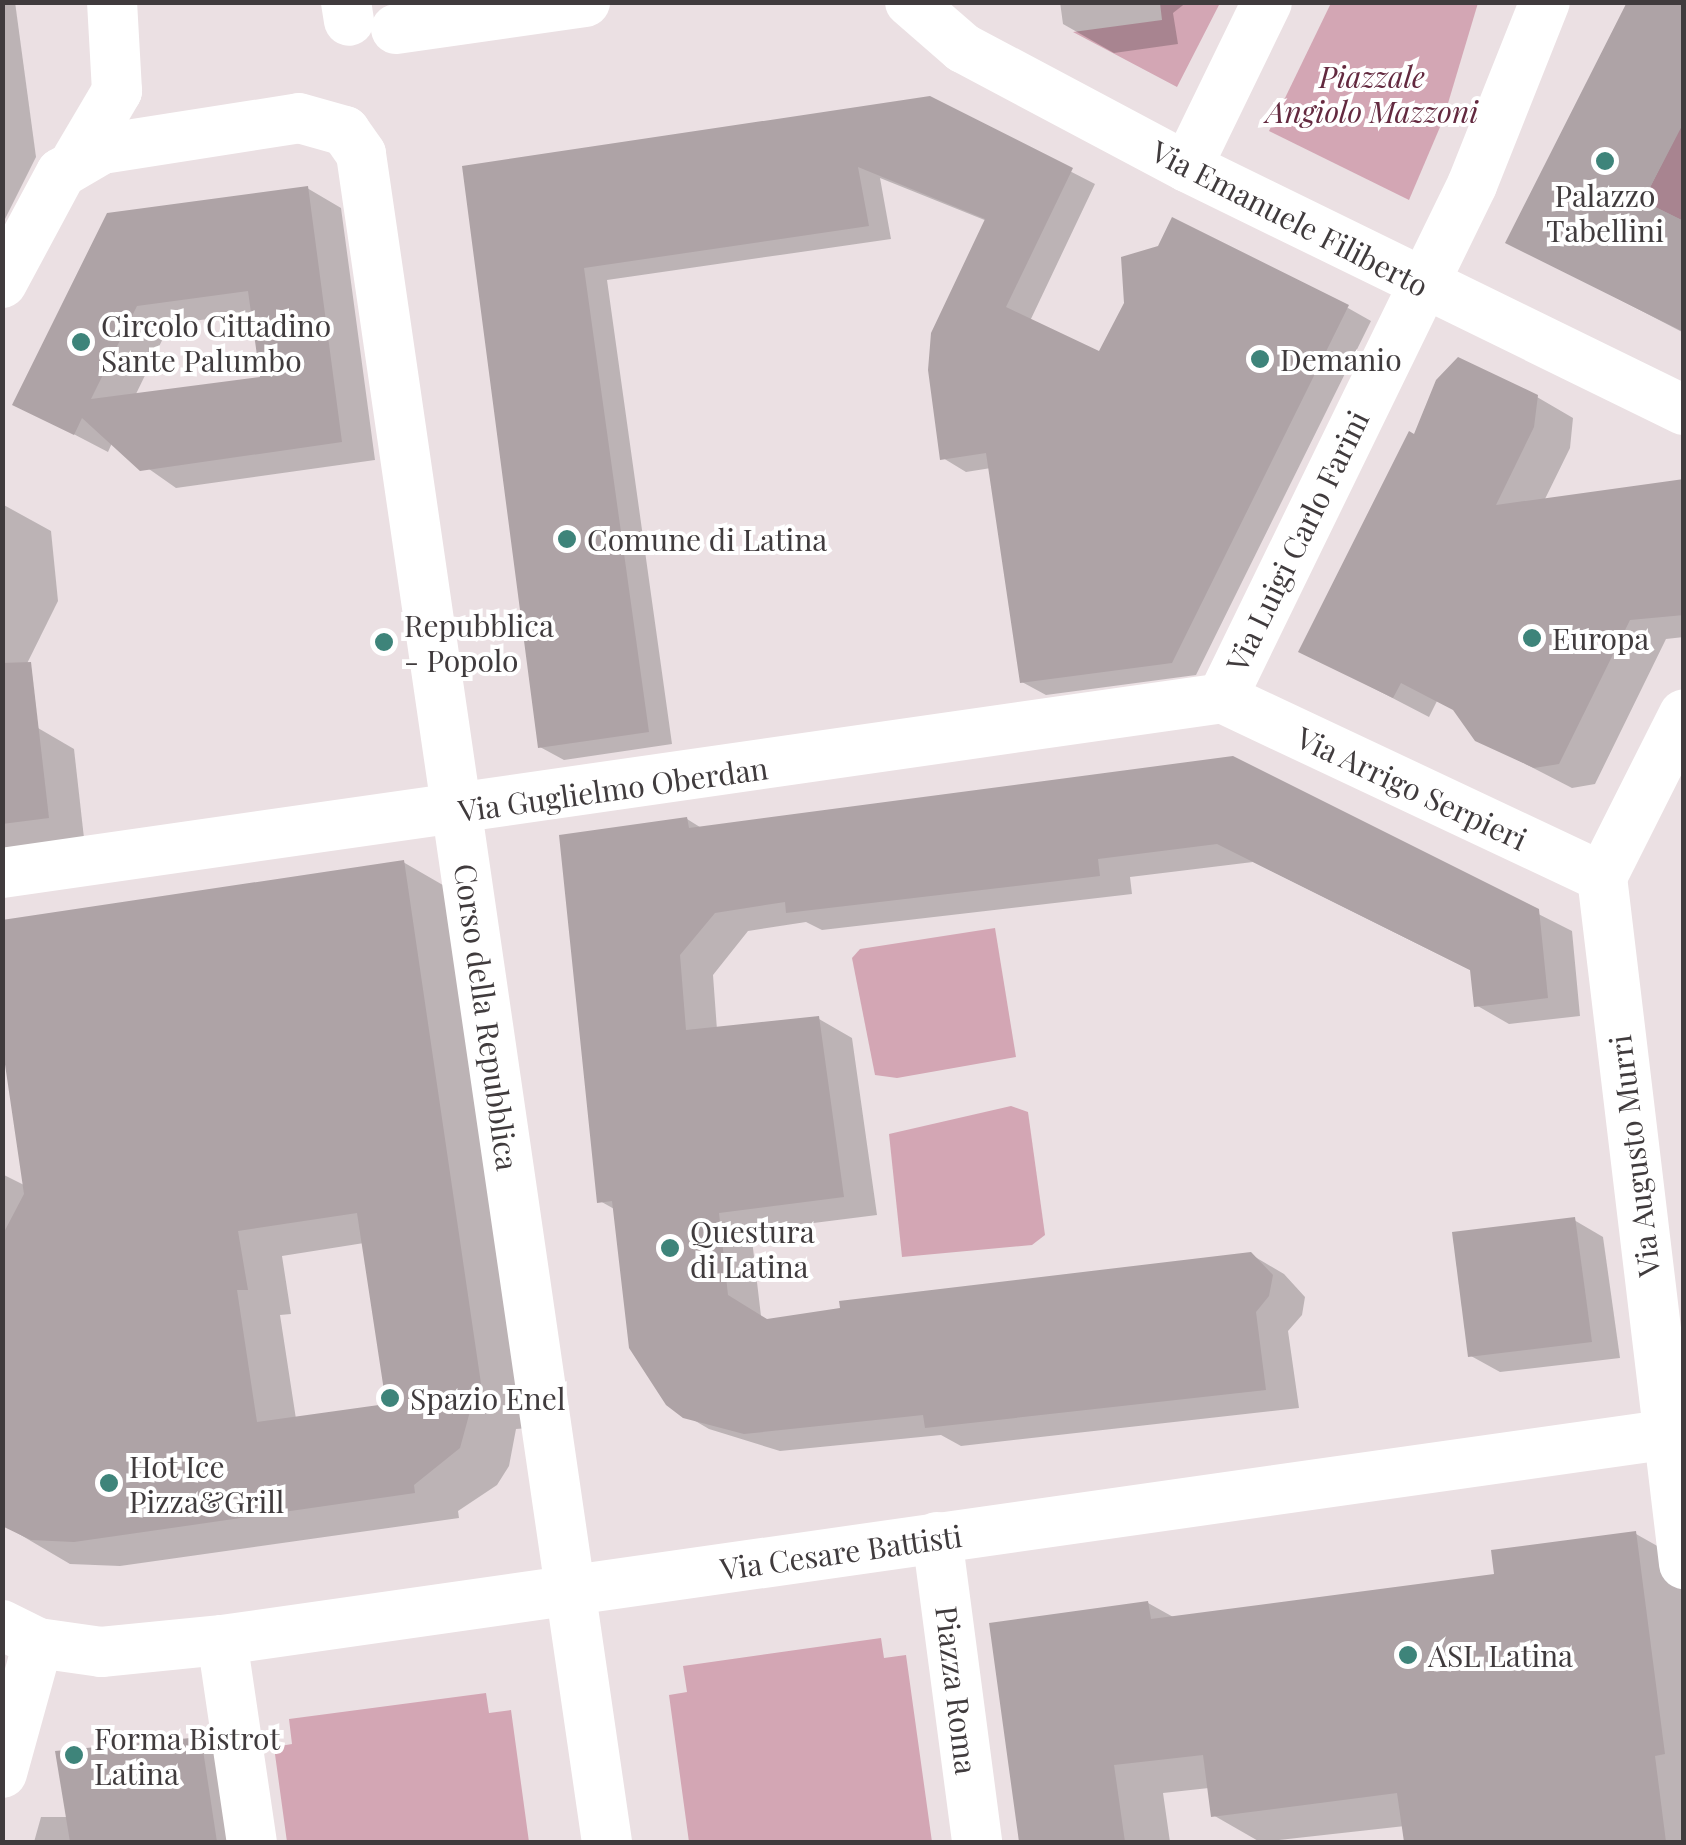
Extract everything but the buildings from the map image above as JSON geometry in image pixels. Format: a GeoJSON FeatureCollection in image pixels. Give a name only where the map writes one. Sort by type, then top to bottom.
{"type":"FeatureCollection","features":[{"type":"Feature","properties":{"kind":"street"},"geometry":{"type":"LineString","coordinates":[[2,283],[43,200],[77,159],[117,91],[119,55],[112,2]]}},
{"type":"Feature","properties":{"kind":"street"},"geometry":{"type":"LineString","coordinates":[[364,18],[585,2]]}},
{"type":"Feature","properties":{"kind":"street","name":"Via Emanuele Filiberto"},"geometry":{"type":"LineString","coordinates":[[910,2],[963,48],[1423,285],[1684,410]]}},
{"type":"Feature","properties":{"kind":"street"},"geometry":{"type":"LineString","coordinates":[[1187,166],[1268,2]]}},
{"type":"Feature","properties":{"kind":"street","name":"Via Luigi Carlo Farini"},"geometry":{"type":"LineString","coordinates":[[1222,698],[1472,185],[1545,2]]}},
{"type":"Feature","properties":{"kind":"street","name":"Corso della Repubblica"},"geometry":{"type":"LineString","coordinates":[[77,159],[141,139],[316,120],[346,130],[355,142],[370,191],[607,1842]]}},
{"type":"Feature","properties":{"kind":"street","name":"Via Guglielmo Oberdan"},"geometry":{"type":"LineString","coordinates":[[2,873],[458,812],[1222,698]]}},
{"type":"Feature","properties":{"kind":"street","name":"Via Arrigo Serpieri"},"geometry":{"type":"LineString","coordinates":[[1222,698],[1602,878]]}},
{"type":"Feature","properties":{"kind":"street"},"geometry":{"type":"LineString","coordinates":[[1602,878],[1684,714]]}},
{"type":"Feature","properties":{"kind":"street","name":"Via Augusto Murri"},"geometry":{"type":"LineString","coordinates":[[1602,878],[1675,1433],[1684,1564]]}},
{"type":"Feature","properties":{"kind":"street","name":"Via Cesare Battisti"},"geometry":{"type":"LineString","coordinates":[[20,1634],[101,1652],[222,1640],[1675,1433]]}},
{"type":"Feature","properties":{"kind":"street","name":"Piazza Roma"},"geometry":{"type":"LineString","coordinates":[[937,1537],[977,1842]]}},
{"type":"Feature","properties":{"kind":"street"},"geometry":{"type":"LineString","coordinates":[[2,1773],[20,1634]]}},
{"type":"Feature","properties":{"kind":"street"},"geometry":{"type":"LineString","coordinates":[[222,1640],[252,1842]]}},
{"type":"Feature","properties":{"kind":"green space"},"geometry":{"type":"Polygon","coordinates":[[[1160,3],[1220,3],[1177,87],[1073,32],[1162,20],[1160,3]]]}},
{"type":"Feature","properties":{"kind":"green space","name":"Piazzale Angiolo Mazzoni"},"geometry":{"type":"Polygon","coordinates":[[[1331,3],[1478,3],[1443,120],[1409,200],[1269,131],[1331,3]]]}},
{"type":"Feature","properties":{"kind":"green space"},"geometry":{"type":"Polygon","coordinates":[[[1683,122],[1683,221],[1643,201],[1683,122]]]}},
{"type":"Feature","properties":{"kind":"green space"},"geometry":{"type":"Polygon","coordinates":[[[995,928],[1016,1057],[897,1078],[875,1075],[852,958],[860,949],[995,928]]]}},
{"type":"Feature","properties":{"kind":"green space"},"geometry":{"type":"Polygon","coordinates":[[[1011,1106],[1028,1112],[1045,1235],[1032,1245],[902,1257],[889,1134],[1011,1106]]]}},
{"type":"Feature","properties":{"kind":"green space"},"geometry":{"type":"Polygon","coordinates":[[[881,1638],[884,1658],[906,1655],[932,1842],[689,1842],[669,1695],[687,1692],[683,1666],[881,1638]]]}},
{"type":"Feature","properties":{"kind":"green space"},"geometry":{"type":"Polygon","coordinates":[[[486,1693],[489,1713],[511,1710],[529,1842],[287,1842],[274,1747],[292,1744],[289,1719],[486,1693]]]}},
{"type":"Feature","properties":{"kind":"place","name":"Palazzo Tabellini"},"geometry":{"type":"Point","coordinates":[1605,161]}},
{"type":"Feature","properties":{"kind":"place","name":"Circolo Cittadino Sante Palumbo"},"geometry":{"type":"Point","coordinates":[81,342]}},
{"type":"Feature","properties":{"kind":"place","name":"Demanio"},"geometry":{"type":"Point","coordinates":[1260,359]}},
{"type":"Feature","properties":{"kind":"place","name":"Comune di Latina"},"geometry":{"type":"Point","coordinates":[567,539]}},
{"type":"Feature","properties":{"kind":"place","name":"Europa"},"geometry":{"type":"Point","coordinates":[1532,638]}},
{"type":"Feature","properties":{"kind":"place","name":"Repubblica - Popolo"},"geometry":{"type":"Point","coordinates":[384,642]}},
{"type":"Feature","properties":{"kind":"place","name":"Questura di Latina"},"geometry":{"type":"Point","coordinates":[670,1248]}},
{"type":"Feature","properties":{"kind":"place","name":"Spazio Enel"},"geometry":{"type":"Point","coordinates":[390,1398]}},
{"type":"Feature","properties":{"kind":"place","name":"Hot Ice Pizza&Grill"},"geometry":{"type":"Point","coordinates":[109,1483]}},
{"type":"Feature","properties":{"kind":"place","name":"ASL Latina"},"geometry":{"type":"Point","coordinates":[1408,1655]}},
{"type":"Feature","properties":{"kind":"place","name":"Forma Bistrot Latina"},"geometry":{"type":"Point","coordinates":[74,1755]}}]}
